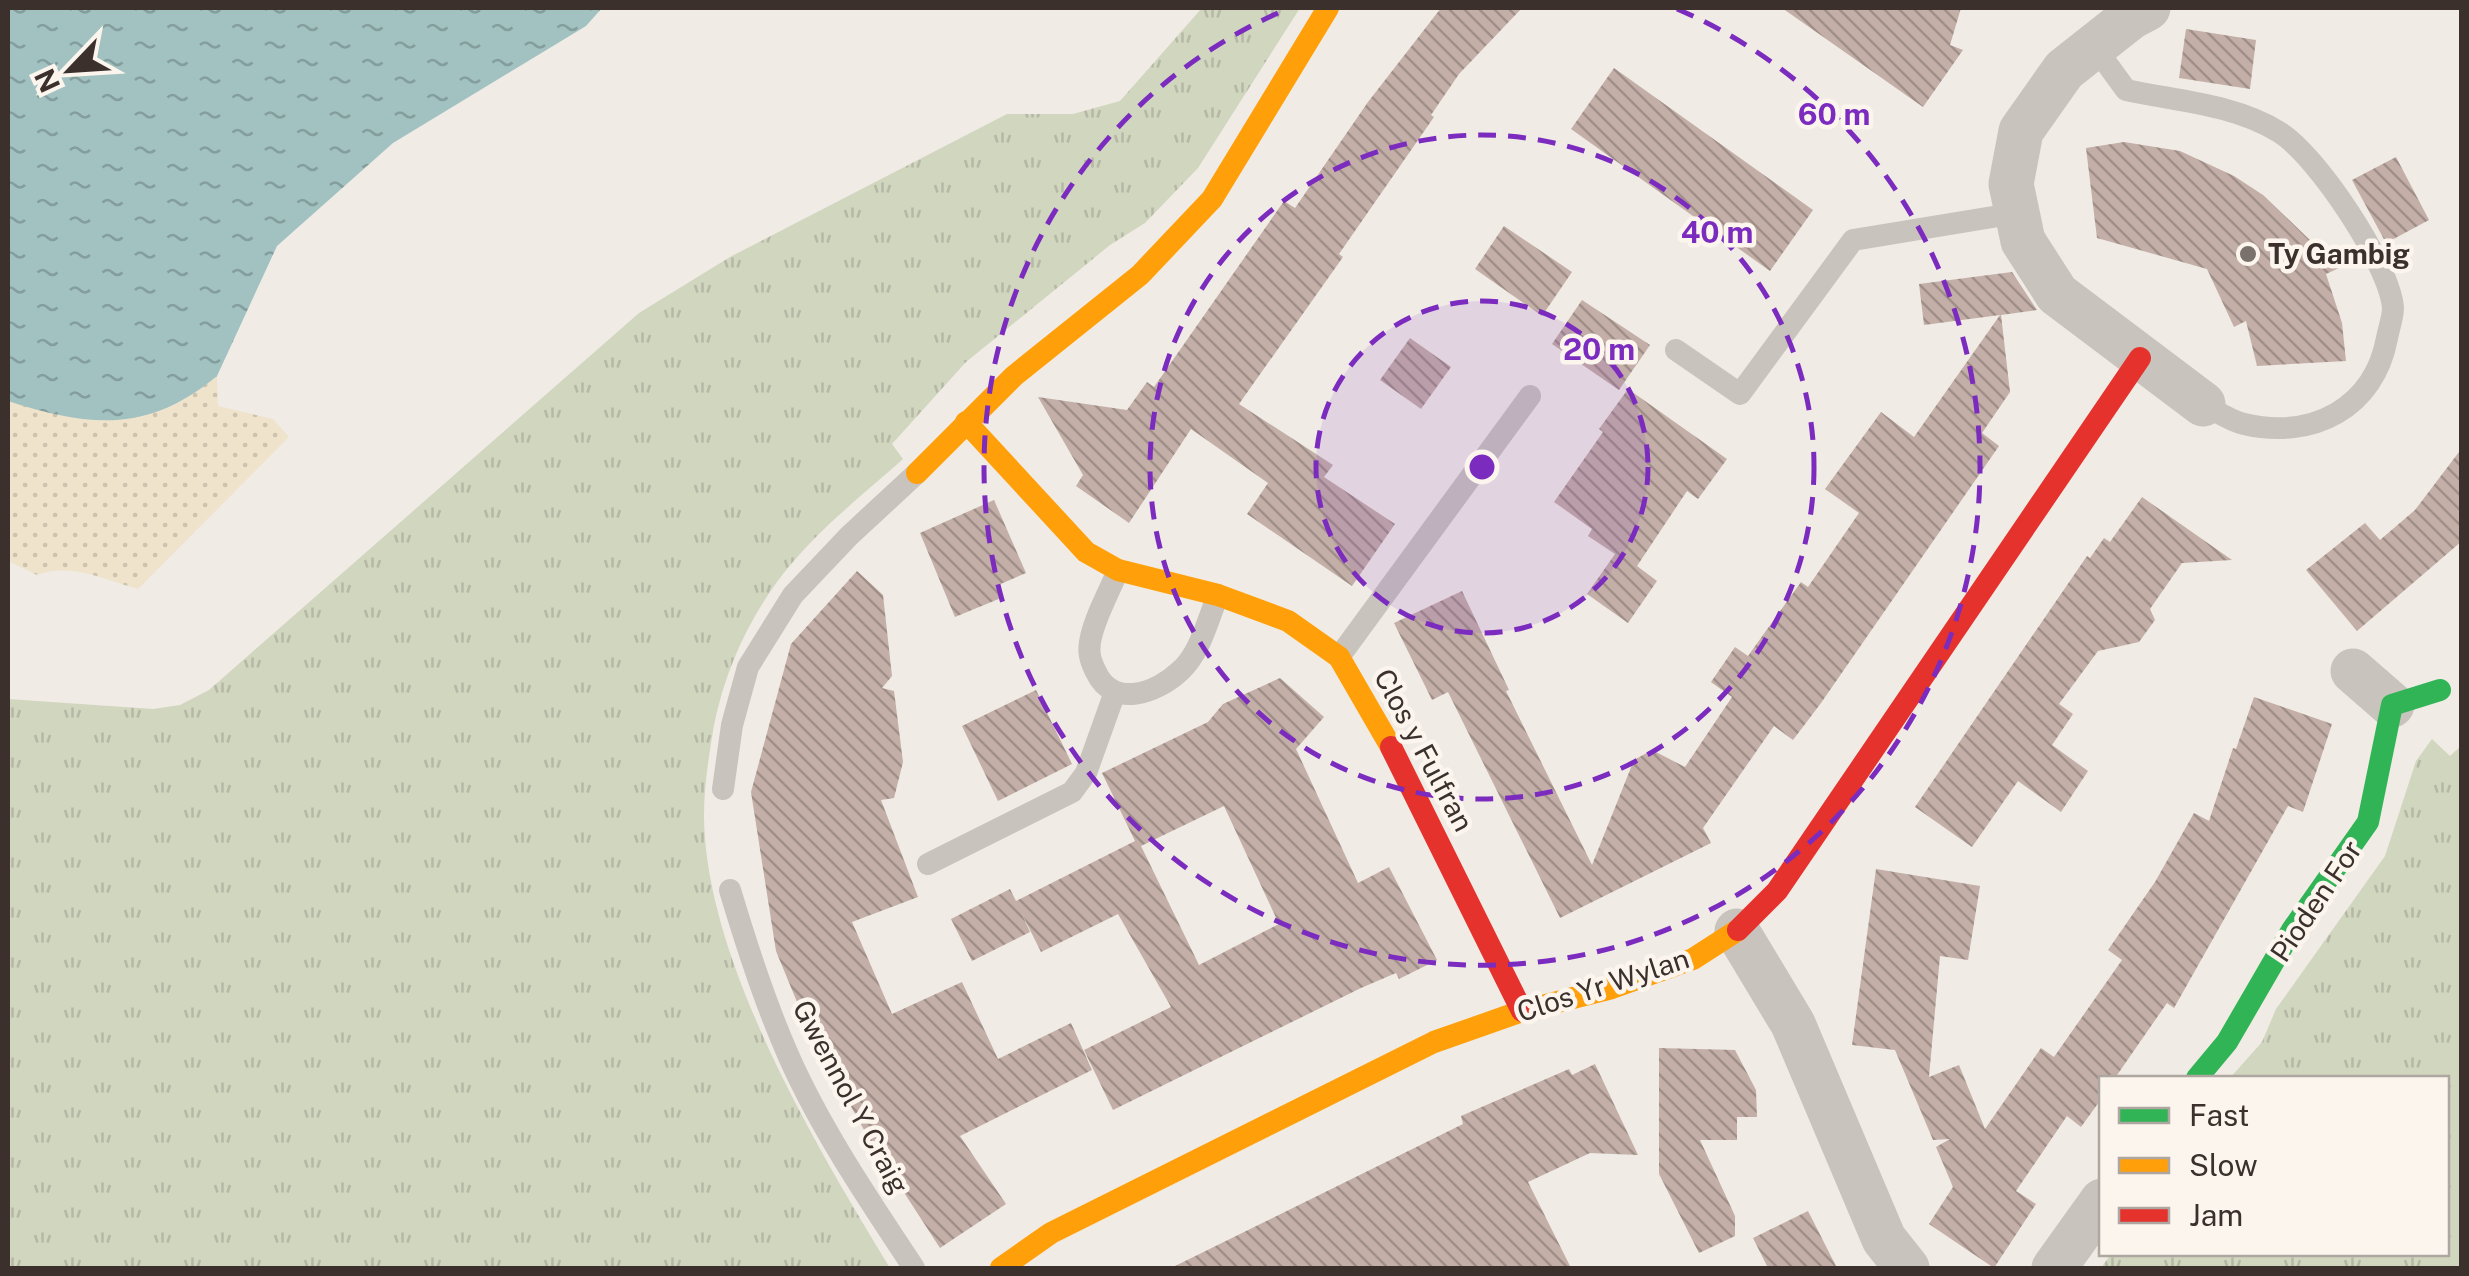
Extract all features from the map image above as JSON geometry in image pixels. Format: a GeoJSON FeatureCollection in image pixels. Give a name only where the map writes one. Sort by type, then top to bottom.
{"type":"FeatureCollection","features":[{"type":"Feature","properties":{"kind":"street"},"geometry":{"type":"LineString","coordinates":[[917,473],[1014,376],[1140,274],[1212,199],[1328,8]]}},
{"type":"Feature","properties":{"kind":"street"},"geometry":{"type":"LineString","coordinates":[[2148,8],[2064,70],[2022,130],[2012,184],[2023,241],[2057,294],[2203,404]]}},
{"type":"Feature","properties":{"kind":"street","name":"Clos Yr Wylan"},"geometry":{"type":"LineString","coordinates":[[1001,1268],[1052,1233],[1434,1042],[1522,1010],[1612,988],[1693,959],[1737,931],[1776,891],[2140,358]]}},
{"type":"Feature","properties":{"kind":"street","name":"Clos y Fulfran"},"geometry":{"type":"LineString","coordinates":[[966,422],[1086,552],[1118,570],[1218,595],[1288,621],[1339,657],[1374,711],[1522,1010]]}},
{"type":"Feature","properties":{"kind":"street"},"geometry":{"type":"LineString","coordinates":[[2353,671],[2392,705],[2440,690]]}},
{"type":"Feature","properties":{"kind":"street","name":"Pioden For"},"geometry":{"type":"LineString","coordinates":[[2199,1076],[2227,1042],[2292,930],[2368,822],[2392,705]]}},
{"type":"Feature","properties":{"kind":"street"},"geometry":{"type":"LineString","coordinates":[[1737,931],[1793,1024],[1884,1239],[1907,1268]]}},
{"type":"Feature","properties":{"kind":"street"},"geometry":{"type":"LineString","coordinates":[[2054,1268],[2099,1205]]}},
{"type":"Feature","properties":{"kind":"lane"},"geometry":{"type":"LineString","coordinates":[[2094,46],[2126,90],[2249,115],[2283,134],[2313,160],[2336,190],[2384,277],[2393,308],[2384,352],[2375,379],[2355,402],[2332,416],[2274,428],[2241,424],[2203,404]]}},
{"type":"Feature","properties":{"kind":"lane"},"geometry":{"type":"LineString","coordinates":[[1676,350],[1740,394],[1853,240],[2017,214]]}},
{"type":"Feature","properties":{"kind":"lane"},"geometry":{"type":"LineString","coordinates":[[1339,657],[1530,396]]}},
{"type":"Feature","properties":{"kind":"lane"},"geometry":{"type":"LineString","coordinates":[[723,789],[732,725],[748,667],[794,595],[848,536],[917,473]]}},
{"type":"Feature","properties":{"kind":"lane"},"geometry":{"type":"LineString","coordinates":[[1118,570],[1090,642],[1090,659],[1099,679],[1115,692],[1138,696],[1162,686],[1184,668],[1218,595]]}},
{"type":"Feature","properties":{"kind":"lane"},"geometry":{"type":"LineString","coordinates":[[928,864],[1072,792],[1086,772],[1115,692]]}},
{"type":"Feature","properties":{"kind":"lane","name":"Gwennol Y Craig"},"geometry":{"type":"LineString","coordinates":[[730,890],[756,976],[790,1059],[855,1179],[914,1268]]}},
{"type":"Feature","properties":{"kind":"green space"},"geometry":{"type":"Polygon","coordinates":[[[1202,8],[1300,8],[1198,168],[1145,223],[1110,245],[966,362],[892,444],[903,459],[792,563],[753,619],[719,703],[704,816],[709,872],[723,931],[744,991],[799,1110],[890,1268],[8,1268],[8,699],[153,709],[180,705],[209,690],[639,313],[730,257],[1007,114],[1073,114],[1120,101],[1202,8]]]}},
{"type":"Feature","properties":{"kind":"green space"},"geometry":{"type":"Polygon","coordinates":[[[2432,739],[2450,756],[2461,746],[2461,1268],[2101,1268],[2110,1256],[2449,1256],[2449,1076],[2232,1076],[2262,1042],[2276,1009],[2385,856],[2416,761],[2432,739]]]}},
{"type":"Feature","properties":{"kind":"sand"},"geometry":{"type":"Polygon","coordinates":[[[8,25],[217,376],[218,406],[273,419],[289,437],[138,589],[75,571],[37,575],[8,561],[8,25]]]}},
{"type":"Feature","properties":{"kind":"water"},"geometry":{"type":"Polygon","coordinates":[[[8,8],[602,8],[586,26],[393,143],[277,246],[217,376],[166,408],[117,420],[91,420],[8,401],[8,8]]]}},
{"type":"Feature","properties":{"kind":"building"},"geometry":{"type":"Polygon","coordinates":[[[1441,8],[1522,8],[1459,74],[1431,115],[1434,117],[1339,254],[1343,257],[1239,404],[1333,465],[1324,477],[1395,524],[1352,586],[1247,514],[1268,483],[1191,429],[1129,523],[1076,486],[1083,475],[1038,397],[1127,410],[1147,382],[1154,387],[1284,201],[1295,208],[1368,102],[1441,8]]]}},
{"type":"Feature","properties":{"kind":"building"},"geometry":{"type":"Polygon","coordinates":[[[1782,8],[1961,8],[1950,45],[1963,50],[1923,107],[1782,8]]]}},
{"type":"Feature","properties":{"kind":"building"},"geometry":{"type":"Polygon","coordinates":[[[2186,29],[2256,40],[2250,89],[2179,78],[2186,29]]]}},
{"type":"Feature","properties":{"kind":"building"},"geometry":{"type":"Polygon","coordinates":[[[1614,68],[1813,210],[1770,271],[1571,129],[1614,68]]]}},
{"type":"Feature","properties":{"kind":"building","name":"Ty Gambig"},"geometry":{"type":"Polygon","coordinates":[[[2124,142],[2180,151],[2234,176],[2263,195],[2339,268],[2326,274],[2342,323],[2346,361],[2257,366],[2246,321],[2234,327],[2207,269],[2097,238],[2086,148],[2124,142]]]}},
{"type":"Feature","properties":{"kind":"building"},"geometry":{"type":"Polygon","coordinates":[[[2396,157],[2429,220],[2386,243],[2352,180],[2396,157]]]}},
{"type":"Feature","properties":{"kind":"building"},"geometry":{"type":"Polygon","coordinates":[[[1504,226],[1572,272],[1542,316],[1475,269],[1504,226]]]}},
{"type":"Feature","properties":{"kind":"building"},"geometry":{"type":"Polygon","coordinates":[[[2012,272],[2037,310],[2001,315],[2010,392],[1982,433],[1999,446],[1821,703],[1793,740],[1774,726],[1703,828],[1711,843],[1560,918],[1448,692],[1432,700],[1394,623],[1462,591],[1509,690],[1506,691],[1592,865],[1634,760],[1652,750],[1685,767],[1732,697],[1711,682],[1735,647],[1748,656],[1801,582],[1808,587],[1859,513],[1825,489],[1881,412],[1914,437],[2000,315],[1924,325],[1919,284],[2012,272]]]}},
{"type":"Feature","properties":{"kind":"building"},"geometry":{"type":"Polygon","coordinates":[[[1582,300],[1650,345],[1619,390],[1552,344],[1582,300]]]}},
{"type":"Feature","properties":{"kind":"building"},"geometry":{"type":"Polygon","coordinates":[[[1410,338],[1451,367],[1421,409],[1380,380],[1410,338]]]}},
{"type":"Feature","properties":{"kind":"building"},"geometry":{"type":"Polygon","coordinates":[[[1628,389],[1727,459],[1698,499],[1687,491],[1637,566],[1657,581],[1628,623],[1587,594],[1615,554],[1588,536],[1592,529],[1554,502],[1628,389]]]}},
{"type":"Feature","properties":{"kind":"building"},"geometry":{"type":"Polygon","coordinates":[[[2462,448],[2462,541],[2357,631],[2306,570],[2365,523],[2380,540],[2415,510],[2462,448]]]}},
{"type":"Feature","properties":{"kind":"building"},"geometry":{"type":"Polygon","coordinates":[[[2142,497],[2232,560],[2182,563],[2150,609],[2155,620],[2139,642],[2098,651],[2059,704],[2073,714],[2052,745],[2088,771],[2061,812],[2018,781],[1972,847],[1915,807],[2087,556],[2090,558],[2104,538],[2110,542],[2142,497]]]}},
{"type":"Feature","properties":{"kind":"building"},"geometry":{"type":"Polygon","coordinates":[[[994,500],[1026,573],[996,586],[1001,598],[955,617],[920,533],[994,500]]]}},
{"type":"Feature","properties":{"kind":"building"},"geometry":{"type":"Polygon","coordinates":[[[857,571],[883,595],[892,676],[882,688],[894,691],[903,762],[894,798],[881,800],[918,897],[852,922],[892,1014],[962,982],[998,1059],[1071,1023],[1092,1070],[960,1136],[1006,1204],[940,1248],[868,1137],[809,1031],[776,951],[751,792],[791,644],[857,571]]]}},
{"type":"Feature","properties":{"kind":"building"},"geometry":{"type":"Polygon","coordinates":[[[1280,678],[1324,717],[1296,749],[1358,883],[1389,867],[1437,960],[1399,979],[1396,973],[1361,988],[1113,1110],[1084,1050],[1171,1007],[1118,914],[1041,952],[1021,912],[1030,932],[972,961],[951,919],[1010,889],[1016,901],[1135,841],[1102,773],[1208,722],[1223,704],[1280,678]],[[1224,806],[1141,846],[1199,965],[1279,924],[1224,806]]]}},
{"type":"Feature","properties":{"kind":"building"},"geometry":{"type":"Polygon","coordinates":[[[1036,690],[1072,764],[998,801],[962,726],[1036,690]]]}},
{"type":"Feature","properties":{"kind":"building"},"geometry":{"type":"Polygon","coordinates":[[[2254,697],[2332,724],[2303,812],[2288,806],[2174,1008],[2167,1003],[2116,1076],[2099,1076],[2099,1102],[2081,1127],[2067,1116],[2016,1191],[2036,1204],[1994,1268],[1929,1224],[1953,1187],[1936,1147],[1950,1139],[1933,1140],[1895,1050],[1852,1045],[1876,869],[1980,886],[1968,960],[1940,956],[1929,1077],[1959,1065],[1985,1129],[2041,1048],[2054,1057],[2122,960],[2108,950],[2155,882],[2194,813],[2209,821],[2233,748],[2236,749],[2254,697]]]}},
{"type":"Feature","properties":{"kind":"building"},"geometry":{"type":"Polygon","coordinates":[[[1659,1048],[1735,1050],[1756,1090],[1757,1117],[1737,1117],[1737,1140],[1700,1140],[1735,1216],[1735,1236],[1699,1253],[1659,1174],[1659,1048]]]}},
{"type":"Feature","properties":{"kind":"building"},"geometry":{"type":"Polygon","coordinates":[[[1595,1064],[1638,1155],[1590,1153],[1528,1182],[1571,1268],[1171,1268],[1463,1124],[1461,1116],[1569,1069],[1572,1075],[1595,1064]]]}},
{"type":"Feature","properties":{"kind":"building"},"geometry":{"type":"Polygon","coordinates":[[[1808,1211],[1837,1268],[1768,1268],[1753,1238],[1808,1211]]]}},
{"type":"Feature","properties":{"kind":"traffic: fast"},"geometry":{"type":"LineString","coordinates":[[2199,1076],[2227,1042],[2292,930],[2368,822],[2392,705],[2440,690]]}},
{"type":"Feature","properties":{"kind":"traffic: slow"},"geometry":{"type":"LineString","coordinates":[[917,473],[1014,376],[1140,275],[1212,199],[1328,8]]}},
{"type":"Feature","properties":{"kind":"traffic: slow"},"geometry":{"type":"LineString","coordinates":[[966,422],[1086,552],[1118,570],[1218,595],[1288,621],[1339,657],[1391,747]]}},
{"type":"Feature","properties":{"kind":"traffic: slow"},"geometry":{"type":"LineString","coordinates":[[1001,1268],[1051,1233],[1434,1042],[1693,959],[1738,930]]}},
{"type":"Feature","properties":{"kind":"traffic: jam"},"geometry":{"type":"LineString","coordinates":[[1738,930],[1777,891],[2140,358]]}},
{"type":"Feature","properties":{"kind":"traffic: jam"},"geometry":{"type":"LineString","coordinates":[[1391,747],[1522,1011]]}},
{"type":"Feature","properties":{"kind":"place","name":"Ty Gambig"},"geometry":{"type":"Point","coordinates":[2248,254]}}]}
